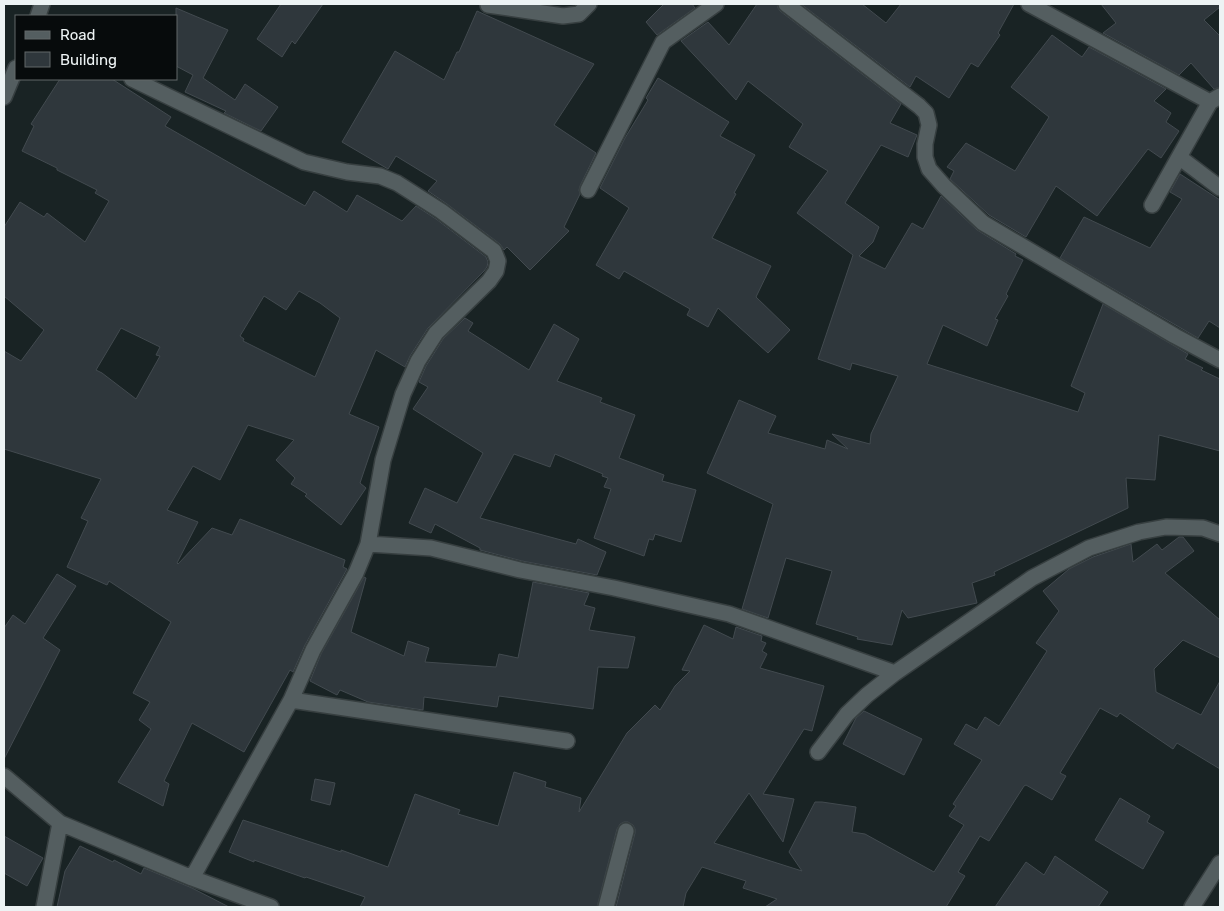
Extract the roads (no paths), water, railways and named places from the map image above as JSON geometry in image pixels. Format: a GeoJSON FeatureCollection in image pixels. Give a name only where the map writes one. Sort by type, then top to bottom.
{"type":"FeatureCollection","features":[{"type":"Feature","properties":{"kind":"street"},"geometry":{"type":"LineString","coordinates":[[488,5],[563,16],[579,14],[589,4]]}},
{"type":"Feature","properties":{"kind":"street"},"geometry":{"type":"LineString","coordinates":[[588,190],[663,42],[716,4]]}},
{"type":"Feature","properties":{"kind":"street"},"geometry":{"type":"LineString","coordinates":[[786,4],[926,113],[929,125],[925,144],[925,157],[929,169],[983,223],[1149,321],[1220,360]]}},
{"type":"Feature","properties":{"kind":"street"},"geometry":{"type":"LineString","coordinates":[[1028,4],[1215,99],[1152,205]]}},
{"type":"Feature","properties":{"kind":"street"},"geometry":{"type":"LineString","coordinates":[[4,97],[15,70]]}},
{"type":"Feature","properties":{"kind":"street"},"geometry":{"type":"LineString","coordinates":[[134,80],[304,162],[347,172],[380,176],[397,183],[441,211],[494,251],[498,261],[496,271],[489,281],[436,333],[418,361],[403,394],[383,460],[368,544],[356,573],[313,650],[291,700],[192,878]]}},
{"type":"Feature","properties":{"kind":"street"},"geometry":{"type":"LineString","coordinates":[[1179,157],[1220,188]]}},
{"type":"Feature","properties":{"kind":"street"},"geometry":{"type":"LineString","coordinates":[[818,752],[847,714],[867,695],[895,673],[1032,578],[1089,548],[1140,532],[1166,527],[1203,528],[1220,534]]}},
{"type":"Feature","properties":{"kind":"street"},"geometry":{"type":"LineString","coordinates":[[368,544],[431,548],[520,570],[614,588],[729,614],[895,673]]}},
{"type":"Feature","properties":{"kind":"street"},"geometry":{"type":"LineString","coordinates":[[291,700],[567,741]]}},
{"type":"Feature","properties":{"kind":"street"},"geometry":{"type":"LineString","coordinates":[[4,776],[60,823],[192,878],[271,907]]}},
{"type":"Feature","properties":{"kind":"street"},"geometry":{"type":"LineString","coordinates":[[44,907],[60,823]]}},
{"type":"Feature","properties":{"kind":"street"},"geometry":{"type":"LineString","coordinates":[[606,907],[626,831]]}},
{"type":"Feature","properties":{"kind":"street"},"geometry":{"type":"LineString","coordinates":[[1192,907],[1220,863]]}}]}
